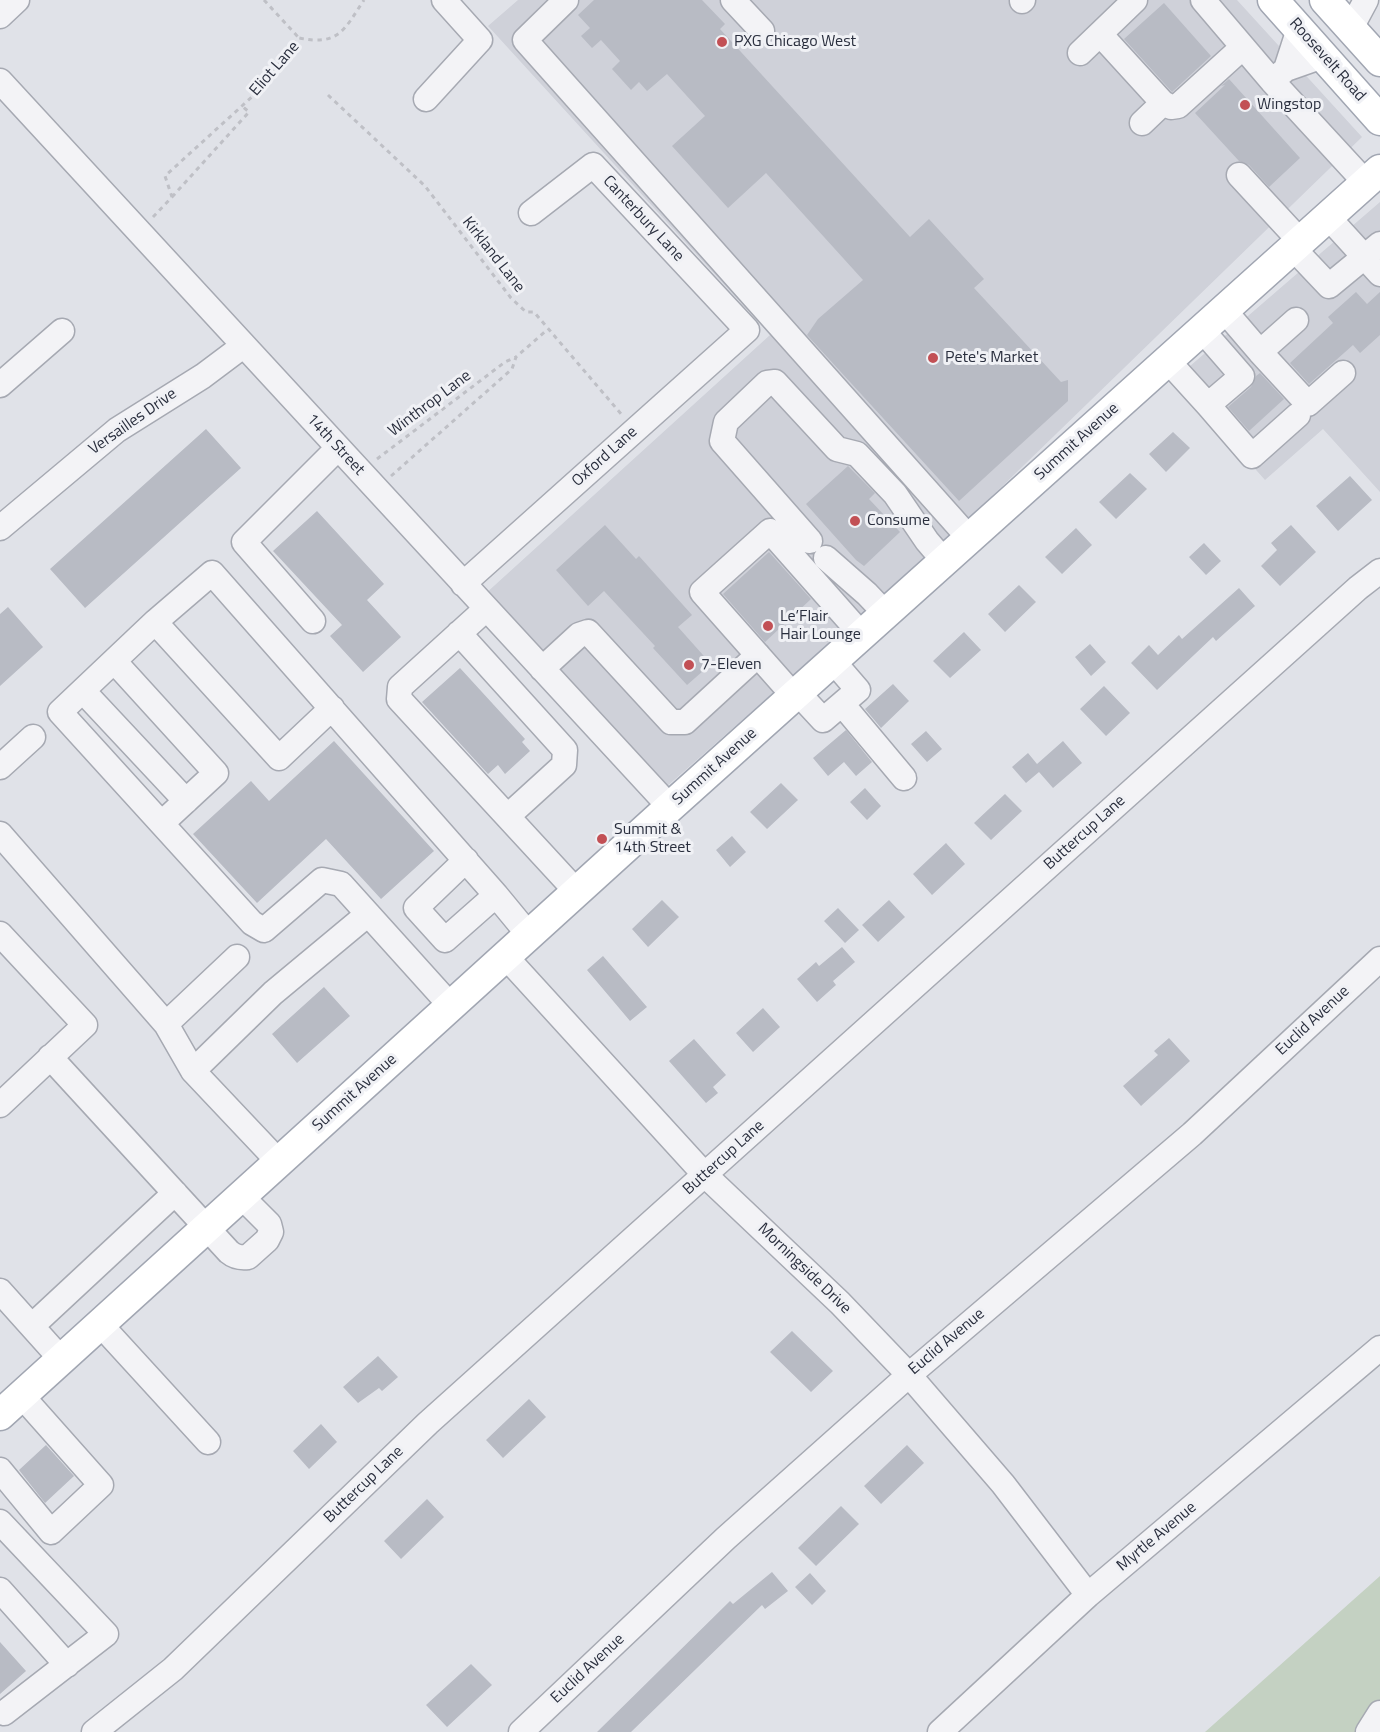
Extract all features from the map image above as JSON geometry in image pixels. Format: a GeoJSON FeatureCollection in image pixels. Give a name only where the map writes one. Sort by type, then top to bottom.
{"type":"FeatureCollection","features":[{"type":"Feature","properties":{"kind":"main road","name":"Roosevelt Road"},"geometry":{"type":"LineString","coordinates":[[1273,0],[1380,120]]}},
{"type":"Feature","properties":{"kind":"main road"},"geometry":{"type":"LineString","coordinates":[[1325,0],[1380,61]]}},
{"type":"Feature","properties":{"kind":"main road","name":"Summit Avenue"},"geometry":{"type":"LineString","coordinates":[[11,1405],[670,807],[1373,177]]}},
{"type":"Feature","properties":{"kind":"street"},"geometry":{"type":"LineString","coordinates":[[0,16],[17,0]]}},
{"type":"Feature","properties":{"kind":"street"},"geometry":{"type":"LineString","coordinates":[[426,99],[480,40],[444,0]]}},
{"type":"Feature","properties":{"kind":"street"},"geometry":{"type":"LineString","coordinates":[[566,0],[525,40],[970,539]]}},
{"type":"Feature","properties":{"kind":"street"},"geometry":{"type":"LineString","coordinates":[[732,0],[762,31]]}},
{"type":"Feature","properties":{"kind":"street"},"geometry":{"type":"LineString","coordinates":[[1080,53],[1135,0]]}},
{"type":"Feature","properties":{"kind":"street"},"geometry":{"type":"LineString","coordinates":[[1203,0],[1243,47],[1279,75],[1373,177]]}},
{"type":"Feature","properties":{"kind":"street"},"geometry":{"type":"LineString","coordinates":[[1351,28],[1366,0]]}},
{"type":"Feature","properties":{"kind":"street"},"geometry":{"type":"LineString","coordinates":[[1279,75],[1299,29]]}},
{"type":"Feature","properties":{"kind":"street"},"geometry":{"type":"LineString","coordinates":[[1100,34],[1163,103],[1171,107],[1178,106],[1243,47]]}},
{"type":"Feature","properties":{"kind":"street"},"geometry":{"type":"LineString","coordinates":[[1279,75],[1323,56]]}},
{"type":"Feature","properties":{"kind":"street","name":"14th Street"},"geometry":{"type":"LineString","coordinates":[[0,81],[670,807]]}},
{"type":"Feature","properties":{"kind":"street"},"geometry":{"type":"LineString","coordinates":[[1142,123],[1163,103]]}},
{"type":"Feature","properties":{"kind":"street","name":"Canterbury Lane"},"geometry":{"type":"LineString","coordinates":[[531,213],[593,165],[747,330]]}},
{"type":"Feature","properties":{"kind":"street"},"geometry":{"type":"LineString","coordinates":[[1239,175],[1329,286],[1375,258],[1328,217]]}},
{"type":"Feature","properties":{"kind":"street"},"geometry":{"type":"LineString","coordinates":[[1224,310],[1308,404],[1343,373]]}},
{"type":"Feature","properties":{"kind":"street"},"geometry":{"type":"LineString","coordinates":[[1260,352],[1296,320]]}},
{"type":"Feature","properties":{"kind":"street","name":"Oxford Lane"},"geometry":{"type":"LineString","coordinates":[[463,584],[747,330]]}},
{"type":"Feature","properties":{"kind":"street"},"geometry":{"type":"LineString","coordinates":[[1202,330],[1242,376],[1208,405]]}},
{"type":"Feature","properties":{"kind":"street"},"geometry":{"type":"LineString","coordinates":[[0,385],[62,331]]}},
{"type":"Feature","properties":{"kind":"street","name":"Versailles Drive"},"geometry":{"type":"LineString","coordinates":[[0,528],[117,430],[203,376],[243,346]]}},
{"type":"Feature","properties":{"kind":"street"},"geometry":{"type":"LineString","coordinates":[[1168,361],[1252,456],[1298,416]]}},
{"type":"Feature","properties":{"kind":"street"},"geometry":{"type":"LineString","coordinates":[[886,614],[818,549],[722,441],[726,422],[767,383],[775,382],[837,449],[857,454],[895,494],[927,541],[945,562]]}},
{"type":"Feature","properties":{"kind":"street"},"geometry":{"type":"LineString","coordinates":[[313,621],[244,542],[338,448]]}},
{"type":"Feature","properties":{"kind":"street"},"geometry":{"type":"LineString","coordinates":[[833,661],[858,690],[823,720],[758,655],[702,592],[770,531],[862,635]]}},
{"type":"Feature","properties":{"kind":"street","name":"Buttercup Lane"},"geometry":{"type":"LineString","coordinates":[[94,1732],[173,1669],[428,1423],[1358,588],[1380,571]]}},
{"type":"Feature","properties":{"kind":"street"},"geometry":{"type":"LineString","coordinates":[[452,1006],[341,884],[322,880],[264,930],[252,923],[60,712],[212,573],[466,860],[529,935]]}},
{"type":"Feature","properties":{"kind":"street"},"geometry":{"type":"LineString","coordinates":[[486,609],[400,687],[399,699],[577,892]]}},
{"type":"Feature","properties":{"kind":"street"},"geometry":{"type":"LineString","coordinates":[[156,622],[279,758],[332,708]]}},
{"type":"Feature","properties":{"kind":"street"},"geometry":{"type":"LineString","coordinates":[[542,669],[579,635],[588,632],[671,722],[685,722],[758,655]]}},
{"type":"Feature","properties":{"kind":"street"},"geometry":{"type":"LineString","coordinates":[[459,633],[565,750],[564,765],[507,816]]}},
{"type":"Feature","properties":{"kind":"street"},"geometry":{"type":"LineString","coordinates":[[114,661],[216,774],[162,823]]}},
{"type":"Feature","properties":{"kind":"street"},"geometry":{"type":"LineString","coordinates":[[83,691],[186,801]]}},
{"type":"Feature","properties":{"kind":"street"},"geometry":{"type":"LineString","coordinates":[[842,704],[904,778]]}},
{"type":"Feature","properties":{"kind":"street"},"geometry":{"type":"LineString","coordinates":[[0,767],[33,737]]}},
{"type":"Feature","properties":{"kind":"street"},"geometry":{"type":"LineString","coordinates":[[0,834],[166,1024],[193,1071],[279,1162]]}},
{"type":"Feature","properties":{"kind":"street"},"geometry":{"type":"LineString","coordinates":[[466,860],[416,908],[445,940],[496,895]]}},
{"type":"Feature","properties":{"kind":"street"},"geometry":{"type":"LineString","coordinates":[[193,1071],[273,993],[368,914]]}},
{"type":"Feature","properties":{"kind":"street"},"geometry":{"type":"LineString","coordinates":[[0,934],[85,1025],[0,1105]]}},
{"type":"Feature","properties":{"kind":"street"},"geometry":{"type":"LineString","coordinates":[[166,1024],[237,957]]}},
{"type":"Feature","properties":{"kind":"street","name":"Morningside Drive"},"geometry":{"type":"LineString","coordinates":[[506,957],[705,1175],[840,1303],[909,1374],[1003,1484],[1088,1595]]}},
{"type":"Feature","properties":{"kind":"street","name":"Euclid Avenue"},"geometry":{"type":"LineString","coordinates":[[521,1732],[726,1538],[909,1374],[1192,1134],[1380,959]]}},
{"type":"Feature","properties":{"kind":"street"},"geometry":{"type":"LineString","coordinates":[[50,1058],[234,1257],[248,1257],[267,1240],[271,1232],[271,1228],[241,1196]]}},
{"type":"Feature","properties":{"kind":"street"},"geometry":{"type":"LineString","coordinates":[[32,1326],[175,1193]]}},
{"type":"Feature","properties":{"kind":"street"},"geometry":{"type":"LineString","coordinates":[[0,1290],[61,1359]]}},
{"type":"Feature","properties":{"kind":"street"},"geometry":{"type":"LineString","coordinates":[[99,1324],[208,1442]]}},
{"type":"Feature","properties":{"kind":"street","name":"Myrtle Avenue"},"geometry":{"type":"LineString","coordinates":[[939,1732],[1088,1595],[1380,1348]]}},
{"type":"Feature","properties":{"kind":"street"},"geometry":{"type":"LineString","coordinates":[[0,1470],[51,1532],[101,1485],[11,1405]]}},
{"type":"Feature","properties":{"kind":"street"},"geometry":{"type":"LineString","coordinates":[[0,1522],[106,1634],[4,1713]]}},
{"type":"Feature","properties":{"kind":"street"},"geometry":{"type":"LineString","coordinates":[[0,1590],[67,1665]]}},
{"type":"Feature","properties":{"kind":"street"},"geometry":{"type":"LineString","coordinates":[[1368,1732],[1380,1713]]}},
{"type":"Feature","properties":{"kind":"path"},"geometry":{"type":"LineString","coordinates":[[264,0],[298,38]]}},
{"type":"Feature","properties":{"kind":"path","name":"Eliot Lane"},"geometry":{"type":"LineString","coordinates":[[172,197],[165,176],[242,106],[263,84],[298,38],[319,42],[341,33],[364,0]]}},
{"type":"Feature","properties":{"kind":"path","name":"Kirkland Lane"},"geometry":{"type":"LineString","coordinates":[[327,95],[425,186],[515,303],[526,312],[534,312],[635,430]]}},
{"type":"Feature","properties":{"kind":"path","name":"Eliot Lane"},"geometry":{"type":"LineString","coordinates":[[139,232],[249,112],[242,106]]}},
{"type":"Feature","properties":{"kind":"path","name":"Winthrop Lane"},"geometry":{"type":"LineString","coordinates":[[368,481],[505,362],[516,357],[548,330]]}},
{"type":"Feature","properties":{"kind":"path","name":"Winthrop Lane"},"geometry":{"type":"LineString","coordinates":[[368,481],[512,369],[516,357]]}},
{"type":"Feature","properties":{"kind":"shaded area"},"geometry":{"type":"Polygon","coordinates":[[[518,0],[1237,0],[1362,137],[952,535],[665,788],[484,595],[770,335],[488,26],[518,0]]]}},
{"type":"Feature","properties":{"kind":"shaded area"},"geometry":{"type":"Polygon","coordinates":[[[1380,202],[1380,492],[1323,429],[1265,480],[1175,379],[1380,202]]]}},
{"type":"Feature","properties":{"kind":"green space"},"geometry":{"type":"Polygon","coordinates":[[[1380,1576],[1380,1732],[1205,1732],[1380,1576]]]}},
{"type":"Feature","properties":{"kind":"building"},"geometry":{"type":"Polygon","coordinates":[[[594,0],[702,0],[725,24],[720,29],[910,237],[929,219],[984,279],[974,288],[1061,382],[1068,380],[1068,401],[959,501],[807,335],[818,319],[863,280],[766,173],[728,208],[672,146],[705,116],[667,74],[647,91],[639,82],[631,90],[612,69],[620,61],[601,40],[592,48],[581,36],[590,28],[578,15],[594,0]]]}},
{"type":"Feature","properties":{"kind":"building"},"geometry":{"type":"Polygon","coordinates":[[[1164,3],[1211,56],[1172,92],[1124,39],[1164,3]]]}},
{"type":"Feature","properties":{"kind":"building"},"geometry":{"type":"Polygon","coordinates":[[[1229,79],[1300,158],[1269,187],[1249,165],[1239,161],[1195,113],[1229,79]]]}},
{"type":"Feature","properties":{"kind":"building"},"geometry":{"type":"Polygon","coordinates":[[[1356,292],[1367,304],[1380,292],[1380,335],[1360,353],[1353,345],[1309,384],[1290,363],[1333,323],[1328,317],[1356,292]]]}},
{"type":"Feature","properties":{"kind":"building"},"geometry":{"type":"Polygon","coordinates":[[[1260,373],[1284,399],[1249,431],[1228,407],[1251,387],[1260,373]]]}},
{"type":"Feature","properties":{"kind":"building"},"geometry":{"type":"Polygon","coordinates":[[[206,429],[241,468],[85,608],[50,569],[206,429]]]}},
{"type":"Feature","properties":{"kind":"building"},"geometry":{"type":"Polygon","coordinates":[[[1173,432],[1190,448],[1166,472],[1149,454],[1173,432]]]}},
{"type":"Feature","properties":{"kind":"building","name":"Consume"},"geometry":{"type":"Polygon","coordinates":[[[848,466],[875,493],[869,499],[900,532],[864,566],[806,504],[848,466]]]}},
{"type":"Feature","properties":{"kind":"building"},"geometry":{"type":"Polygon","coordinates":[[[1130,473],[1147,489],[1116,519],[1099,502],[1130,473]]]}},
{"type":"Feature","properties":{"kind":"building"},"geometry":{"type":"Polygon","coordinates":[[[1350,476],[1372,500],[1338,531],[1316,506],[1350,476]]]}},
{"type":"Feature","properties":{"kind":"building"},"geometry":{"type":"Polygon","coordinates":[[[317,511],[384,584],[367,600],[401,637],[363,672],[330,636],[342,625],[273,551],[317,511]]]}},
{"type":"Feature","properties":{"kind":"building"},"geometry":{"type":"Polygon","coordinates":[[[605,525],[636,559],[639,556],[692,615],[678,627],[711,664],[687,685],[653,648],[655,646],[604,591],[588,606],[556,570],[605,525]]]}},
{"type":"Feature","properties":{"kind":"building"},"geometry":{"type":"Polygon","coordinates":[[[1291,525],[1316,552],[1280,586],[1261,566],[1277,550],[1271,543],[1291,525]]]}},
{"type":"Feature","properties":{"kind":"building"},"geometry":{"type":"Polygon","coordinates":[[[1076,528],[1092,545],[1062,574],[1045,557],[1076,528]]]}},
{"type":"Feature","properties":{"kind":"building"},"geometry":{"type":"Polygon","coordinates":[[[1204,543],[1221,561],[1206,575],[1189,557],[1204,543]]]}},
{"type":"Feature","properties":{"kind":"building"},"geometry":{"type":"Polygon","coordinates":[[[769,552],[811,599],[765,642],[723,594],[769,552]]]}},
{"type":"Feature","properties":{"kind":"building"},"geometry":{"type":"Polygon","coordinates":[[[1019,585],[1036,602],[1005,632],[988,614],[1019,585]]]}},
{"type":"Feature","properties":{"kind":"building"},"geometry":{"type":"Polygon","coordinates":[[[1239,588],[1255,606],[1216,641],[1213,637],[1157,690],[1131,663],[1149,645],[1158,655],[1179,635],[1182,639],[1239,588]]]}},
{"type":"Feature","properties":{"kind":"building"},"geometry":{"type":"Polygon","coordinates":[[[8,607],[43,647],[0,686],[0,614],[8,607]]]}},
{"type":"Feature","properties":{"kind":"building"},"geometry":{"type":"Polygon","coordinates":[[[964,632],[981,650],[950,678],[933,661],[964,632]]]}},
{"type":"Feature","properties":{"kind":"building"},"geometry":{"type":"Polygon","coordinates":[[[1090,644],[1106,662],[1091,676],[1075,657],[1090,644]]]}},
{"type":"Feature","properties":{"kind":"building"},"geometry":{"type":"Polygon","coordinates":[[[460,668],[525,739],[522,742],[530,751],[505,774],[498,765],[488,774],[422,702],[460,668]]]}},
{"type":"Feature","properties":{"kind":"building"},"geometry":{"type":"Polygon","coordinates":[[[893,684],[909,701],[881,728],[865,709],[893,684]]]}},
{"type":"Feature","properties":{"kind":"building"},"geometry":{"type":"Polygon","coordinates":[[[1104,686],[1130,713],[1106,736],[1080,709],[1104,686]]]}},
{"type":"Feature","properties":{"kind":"building"},"geometry":{"type":"Polygon","coordinates":[[[846,730],[872,762],[856,776],[844,762],[828,776],[813,758],[846,730]]]}},
{"type":"Feature","properties":{"kind":"building"},"geometry":{"type":"Polygon","coordinates":[[[926,731],[942,749],[927,762],[911,744],[926,731]]]}},
{"type":"Feature","properties":{"kind":"building"},"geometry":{"type":"Polygon","coordinates":[[[334,741],[434,851],[381,899],[326,839],[257,903],[193,834],[251,781],[269,801],[334,741]]]}},
{"type":"Feature","properties":{"kind":"building"},"geometry":{"type":"Polygon","coordinates":[[[1063,741],[1082,763],[1053,788],[1039,772],[1026,783],[1012,767],[1028,753],[1037,764],[1063,741]]]}},
{"type":"Feature","properties":{"kind":"building"},"geometry":{"type":"Polygon","coordinates":[[[781,783],[798,800],[767,829],[750,812],[781,783]]]}},
{"type":"Feature","properties":{"kind":"building"},"geometry":{"type":"Polygon","coordinates":[[[865,788],[881,806],[867,820],[850,802],[865,788]]]}},
{"type":"Feature","properties":{"kind":"building"},"geometry":{"type":"Polygon","coordinates":[[[1005,794],[1022,811],[991,840],[974,823],[1005,794]]]}},
{"type":"Feature","properties":{"kind":"building"},"geometry":{"type":"Polygon","coordinates":[[[732,836],[746,852],[730,867],[716,850],[732,836]]]}},
{"type":"Feature","properties":{"kind":"building"},"geometry":{"type":"Polygon","coordinates":[[[946,843],[965,864],[932,895],[913,874],[946,843]]]}},
{"type":"Feature","properties":{"kind":"building"},"geometry":{"type":"Polygon","coordinates":[[[662,900],[679,917],[648,947],[632,929],[662,900]]]}},
{"type":"Feature","properties":{"kind":"building"},"geometry":{"type":"Polygon","coordinates":[[[889,900],[905,917],[878,942],[862,925],[889,900]]]}},
{"type":"Feature","properties":{"kind":"building"},"geometry":{"type":"Polygon","coordinates":[[[838,908],[859,930],[845,943],[824,921],[838,908]]]}},
{"type":"Feature","properties":{"kind":"building"},"geometry":{"type":"Polygon","coordinates":[[[842,947],[855,962],[833,981],[836,985],[817,1002],[797,979],[816,962],[819,966],[842,947]]]}},
{"type":"Feature","properties":{"kind":"building"},"geometry":{"type":"Polygon","coordinates":[[[603,956],[647,1007],[630,1021],[587,970],[603,956]]]}},
{"type":"Feature","properties":{"kind":"building"},"geometry":{"type":"Polygon","coordinates":[[[324,987],[350,1016],[297,1063],[272,1034],[324,987]]]}},
{"type":"Feature","properties":{"kind":"building"},"geometry":{"type":"Polygon","coordinates":[[[763,1008],[780,1027],[753,1052],[736,1033],[763,1008]]]}},
{"type":"Feature","properties":{"kind":"building"},"geometry":{"type":"Polygon","coordinates":[[[1169,1038],[1190,1061],[1141,1106],[1123,1086],[1158,1055],[1154,1051],[1169,1038]]]}},
{"type":"Feature","properties":{"kind":"building"},"geometry":{"type":"Polygon","coordinates":[[[694,1039],[726,1075],[713,1087],[718,1093],[706,1103],[669,1061],[694,1039]]]}},
{"type":"Feature","properties":{"kind":"building"},"geometry":{"type":"Polygon","coordinates":[[[792,1331],[833,1371],[811,1392],[770,1352],[792,1331]]]}},
{"type":"Feature","properties":{"kind":"building"},"geometry":{"type":"Polygon","coordinates":[[[378,1356],[398,1377],[382,1391],[379,1388],[358,1403],[343,1387],[378,1356]]]}},
{"type":"Feature","properties":{"kind":"building"},"geometry":{"type":"Polygon","coordinates":[[[529,1399],[546,1417],[503,1458],[486,1440],[529,1399]]]}},
{"type":"Feature","properties":{"kind":"building"},"geometry":{"type":"Polygon","coordinates":[[[321,1424],[337,1442],[309,1469],[293,1451],[321,1424]]]}},
{"type":"Feature","properties":{"kind":"building"},"geometry":{"type":"Polygon","coordinates":[[[46,1445],[74,1476],[45,1503],[19,1470],[46,1445]]]}},
{"type":"Feature","properties":{"kind":"building"},"geometry":{"type":"Polygon","coordinates":[[[907,1445],[924,1463],[881,1504],[864,1486],[907,1445]]]}},
{"type":"Feature","properties":{"kind":"building"},"geometry":{"type":"Polygon","coordinates":[[[427,1499],[444,1517],[401,1559],[384,1541],[427,1499]]]}},
{"type":"Feature","properties":{"kind":"building"},"geometry":{"type":"Polygon","coordinates":[[[841,1506],[859,1524],[816,1566],[798,1548],[841,1506]]]}},
{"type":"Feature","properties":{"kind":"building"},"geometry":{"type":"Polygon","coordinates":[[[772,1572],[788,1591],[765,1609],[762,1605],[631,1732],[597,1732],[730,1601],[733,1604],[772,1572]]]}},
{"type":"Feature","properties":{"kind":"building"},"geometry":{"type":"Polygon","coordinates":[[[810,1573],[826,1591],[812,1605],[795,1587],[810,1573]]]}},
{"type":"Feature","properties":{"kind":"building"},"geometry":{"type":"Polygon","coordinates":[[[0,1642],[26,1671],[0,1694],[0,1642]]]}},
{"type":"Feature","properties":{"kind":"building"},"geometry":{"type":"Polygon","coordinates":[[[471,1664],[492,1685],[447,1727],[426,1705],[471,1664]]]}},
{"type":"Feature","properties":{"kind":"place","name":"PXG Chicago West"},"geometry":{"type":"Point","coordinates":[722,42]}},
{"type":"Feature","properties":{"kind":"place","name":"Wingstop"},"geometry":{"type":"Point","coordinates":[1245,105]}},
{"type":"Feature","properties":{"kind":"place","name":"Pete's Market"},"geometry":{"type":"Point","coordinates":[933,358]}},
{"type":"Feature","properties":{"kind":"place","name":"Consume"},"geometry":{"type":"Point","coordinates":[855,521]}},
{"type":"Feature","properties":{"kind":"place","name":"Le’Flair Hair Lounge"},"geometry":{"type":"Point","coordinates":[768,626]}},
{"type":"Feature","properties":{"kind":"place","name":"7-Eleven"},"geometry":{"type":"Point","coordinates":[689,665]}},
{"type":"Feature","properties":{"kind":"place","name":"Summit & 14th Street"},"geometry":{"type":"Point","coordinates":[602,839]}}]}
